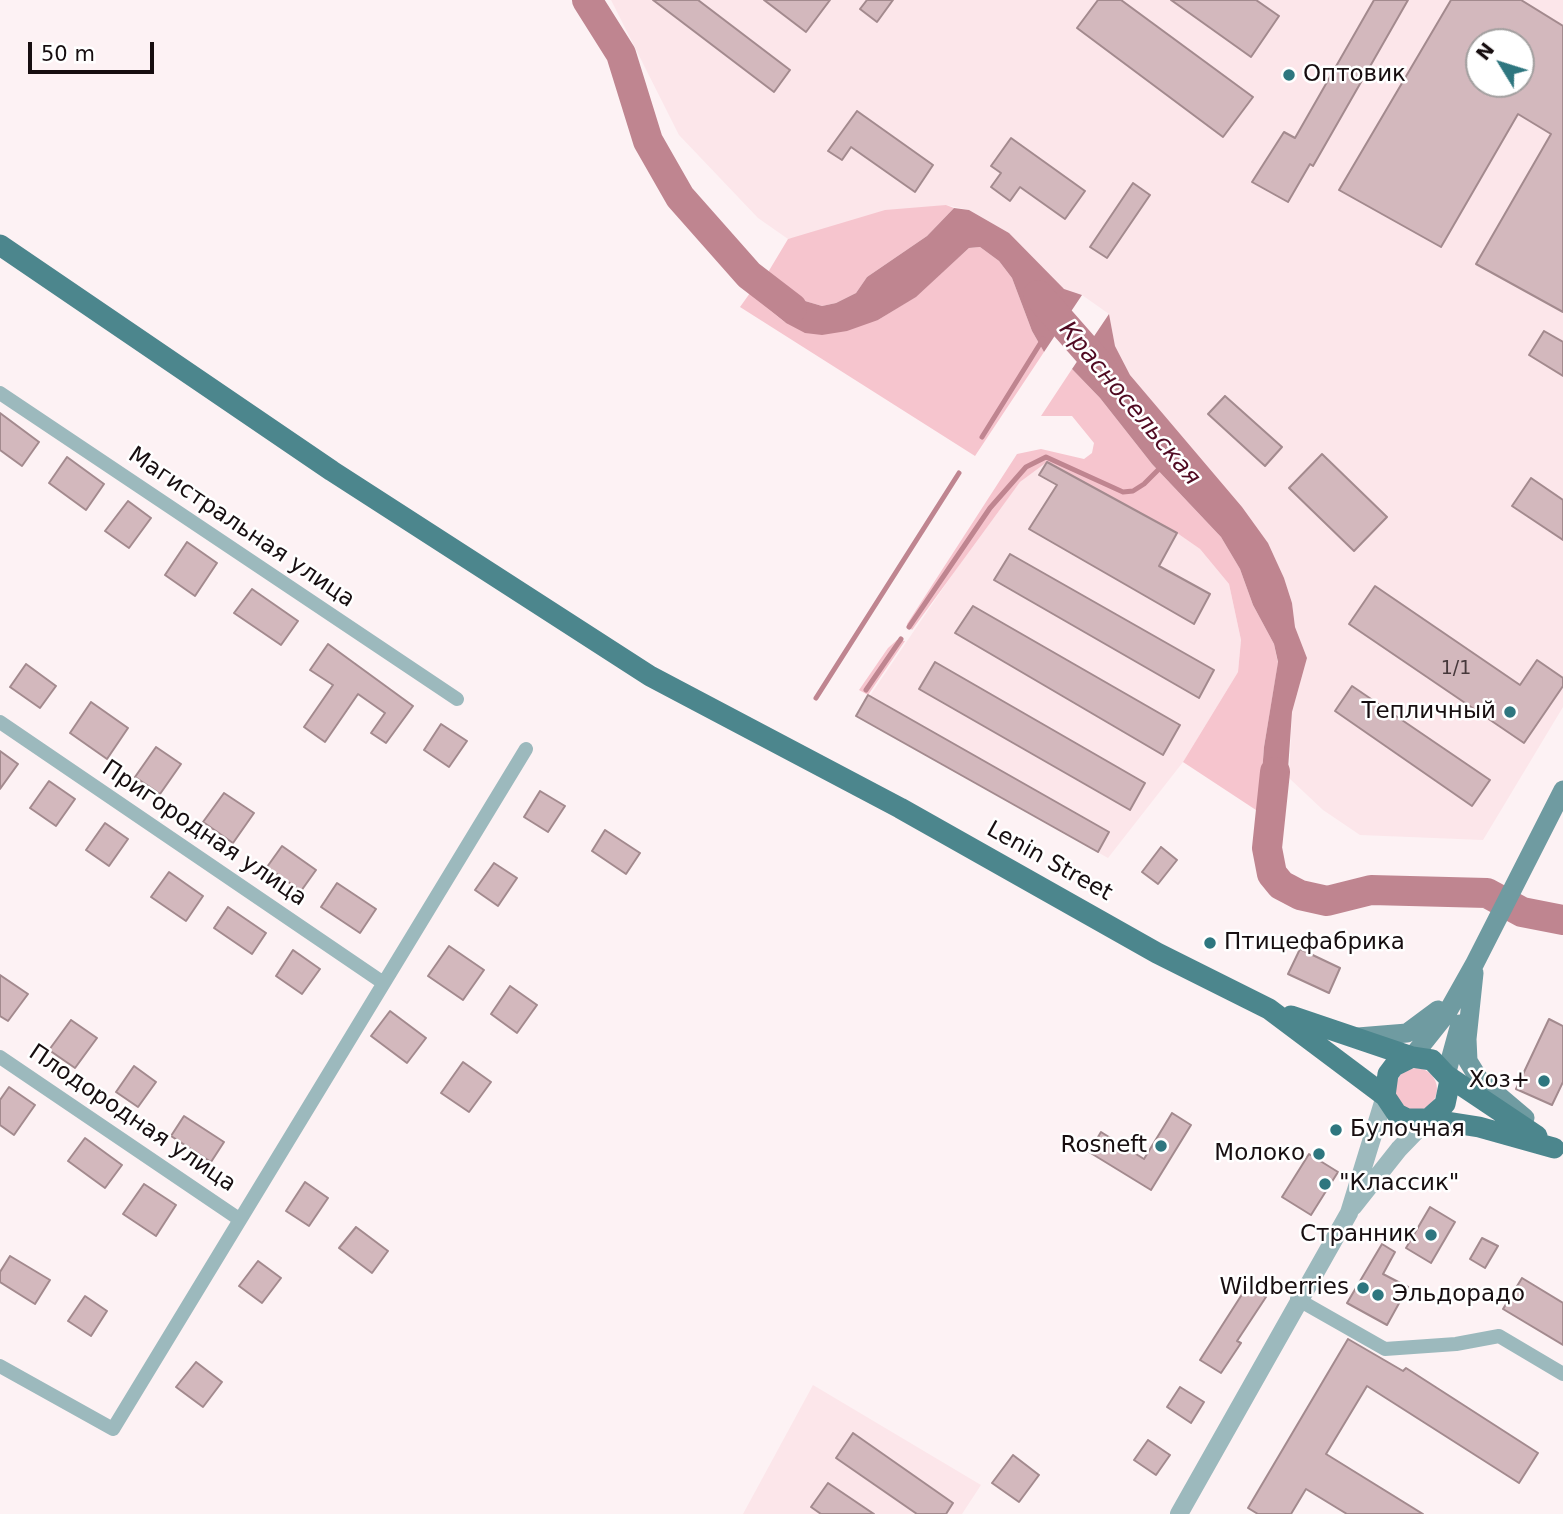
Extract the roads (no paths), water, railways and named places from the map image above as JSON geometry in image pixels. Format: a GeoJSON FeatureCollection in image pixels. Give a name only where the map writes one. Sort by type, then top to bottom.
{"type":"FeatureCollection","features":[{"type":"Feature","properties":{"kind":"main road","name":"Lenin Street"},"geometry":{"type":"LineString","coordinates":[[0,245],[332,471],[650,676],[900,808],[1157,953],[1269,1009],[1412,1057]]}},
{"type":"Feature","properties":{"kind":"main road"},"geometry":{"type":"LineString","coordinates":[[1559,1150],[1479,1127],[1429,1119],[1407,1119],[1390,1106],[1385,1096],[1388,1074],[1394,1066],[1412,1057],[1447,1013],[1479,957],[1563,790]]}},
{"type":"Feature","properties":{"kind":"main road"},"geometry":{"type":"LineString","coordinates":[[1356,1037],[1393,1036],[1421,1025],[1438,1010],[1479,957]]}},
{"type":"Feature","properties":{"kind":"main road"},"geometry":{"type":"LineString","coordinates":[[1429,1119],[1445,1104],[1447,1080],[1479,957]]}},
{"type":"Feature","properties":{"kind":"main road"},"geometry":{"type":"LineString","coordinates":[[1479,957],[1467,1039],[1468,1061],[1479,1079],[1559,1150]]}},
{"type":"Feature","properties":{"kind":"main road","name":"Lenin Street"},"geometry":{"type":"LineString","coordinates":[[1269,1009],[1385,1096]]}},
{"type":"Feature","properties":{"kind":"main road"},"geometry":{"type":"LineString","coordinates":[[1412,1057],[1432,1060],[1447,1080],[1559,1150]]}},
{"type":"Feature","properties":{"kind":"street","name":"Магистральная улица"},"geometry":{"type":"LineString","coordinates":[[0,393],[457,699]]}},
{"type":"Feature","properties":{"kind":"street","name":"Пригородная улица"},"geometry":{"type":"LineString","coordinates":[[0,722],[382,982]]}},
{"type":"Feature","properties":{"kind":"street"},"geometry":{"type":"LineString","coordinates":[[0,1366],[113,1429],[382,982],[526,749]]}},
{"type":"Feature","properties":{"kind":"street","name":"Плодородная улица"},"geometry":{"type":"LineString","coordinates":[[0,1057],[239,1219]]}},
{"type":"Feature","properties":{"kind":"street"},"geometry":{"type":"LineString","coordinates":[[1349,1213],[1385,1096]]}},
{"type":"Feature","properties":{"kind":"street"},"geometry":{"type":"LineString","coordinates":[[1179,1514],[1297,1300],[1349,1213],[1399,1149],[1429,1119]]}},
{"type":"Feature","properties":{"kind":"street"},"geometry":{"type":"LineString","coordinates":[[1297,1300],[1385,1349],[1456,1344],[1499,1336],[1563,1374]]}},
{"type":"Feature","properties":{"kind":"water"},"geometry":{"type":"Polygon","coordinates":[[[954,208],[969,210],[1009,233],[1064,289],[1082,295],[1044,352],[1032,331],[1012,278],[999,261],[980,247],[969,248],[916,297],[878,320],[847,331],[822,335],[805,333],[786,323],[750,293],[767,274],[805,301],[822,306],[836,303],[856,293],[867,277],[927,236],[954,208]]]}},
{"type":"Feature","properties":{"kind":"water"},"geometry":{"type":"Polygon","coordinates":[[[1109,314],[1115,346],[1130,375],[1242,507],[1268,543],[1284,578],[1292,603],[1295,627],[1307,658],[1292,712],[1285,812],[1259,812],[1264,747],[1278,662],[1274,644],[1253,605],[1240,569],[1221,537],[1152,464],[1100,398],[1072,369],[1109,314]]]}},
{"type":"Feature","properties":{"kind":"waterway","name":"Красносельская"},"geometry":{"type":"LineString","coordinates":[[587,0],[621,54],[648,141],[680,197],[749,275],[792,308]]}},
{"type":"Feature","properties":{"kind":"waterway","name":"Красносельская"},"geometry":{"type":"LineString","coordinates":[[1038,295],[1097,362],[1109,380]]}},
{"type":"Feature","properties":{"kind":"waterway"},"geometry":{"type":"LineString","coordinates":[[982,437],[1043,339]]}},
{"type":"Feature","properties":{"kind":"waterway"},"geometry":{"type":"LineString","coordinates":[[909,627],[990,508],[1026,467],[1046,457],[1123,492],[1133,491],[1144,484],[1161,467]]}},
{"type":"Feature","properties":{"kind":"waterway"},"geometry":{"type":"LineString","coordinates":[[816,698],[959,473]]}},
{"type":"Feature","properties":{"kind":"waterway"},"geometry":{"type":"LineString","coordinates":[[866,690],[901,639]]}},
{"type":"Feature","properties":{"kind":"waterway","name":"Красносельская"},"geometry":{"type":"LineString","coordinates":[[1275,772],[1267,848],[1272,874],[1281,885],[1300,895],[1327,901],[1371,890],[1487,893],[1522,912],[1563,920]]}},
{"type":"Feature","properties":{"kind":"place","name":"Оптовик"},"geometry":{"type":"Point","coordinates":[1289,75]}},
{"type":"Feature","properties":{"kind":"place","name":"Тепличный"},"geometry":{"type":"Point","coordinates":[1510,712]}},
{"type":"Feature","properties":{"kind":"place","name":"Птицефабрика"},"geometry":{"type":"Point","coordinates":[1210,943]}},
{"type":"Feature","properties":{"kind":"place","name":"Хоз+"},"geometry":{"type":"Point","coordinates":[1544,1081]}},
{"type":"Feature","properties":{"kind":"place","name":"Булочная"},"geometry":{"type":"Point","coordinates":[1336,1130]}},
{"type":"Feature","properties":{"kind":"place","name":"Rosneft"},"geometry":{"type":"Point","coordinates":[1161,1146]}},
{"type":"Feature","properties":{"kind":"place","name":"Молоко"},"geometry":{"type":"Point","coordinates":[1319,1154]}},
{"type":"Feature","properties":{"kind":"place","name":"\"Классик\""},"geometry":{"type":"Point","coordinates":[1325,1184]}},
{"type":"Feature","properties":{"kind":"place","name":"Странник"},"geometry":{"type":"Point","coordinates":[1431,1235]}},
{"type":"Feature","properties":{"kind":"place","name":"Wildberries"},"geometry":{"type":"Point","coordinates":[1363,1288]}},
{"type":"Feature","properties":{"kind":"place","name":"Эльдорадо"},"geometry":{"type":"Point","coordinates":[1378,1295]}}]}
